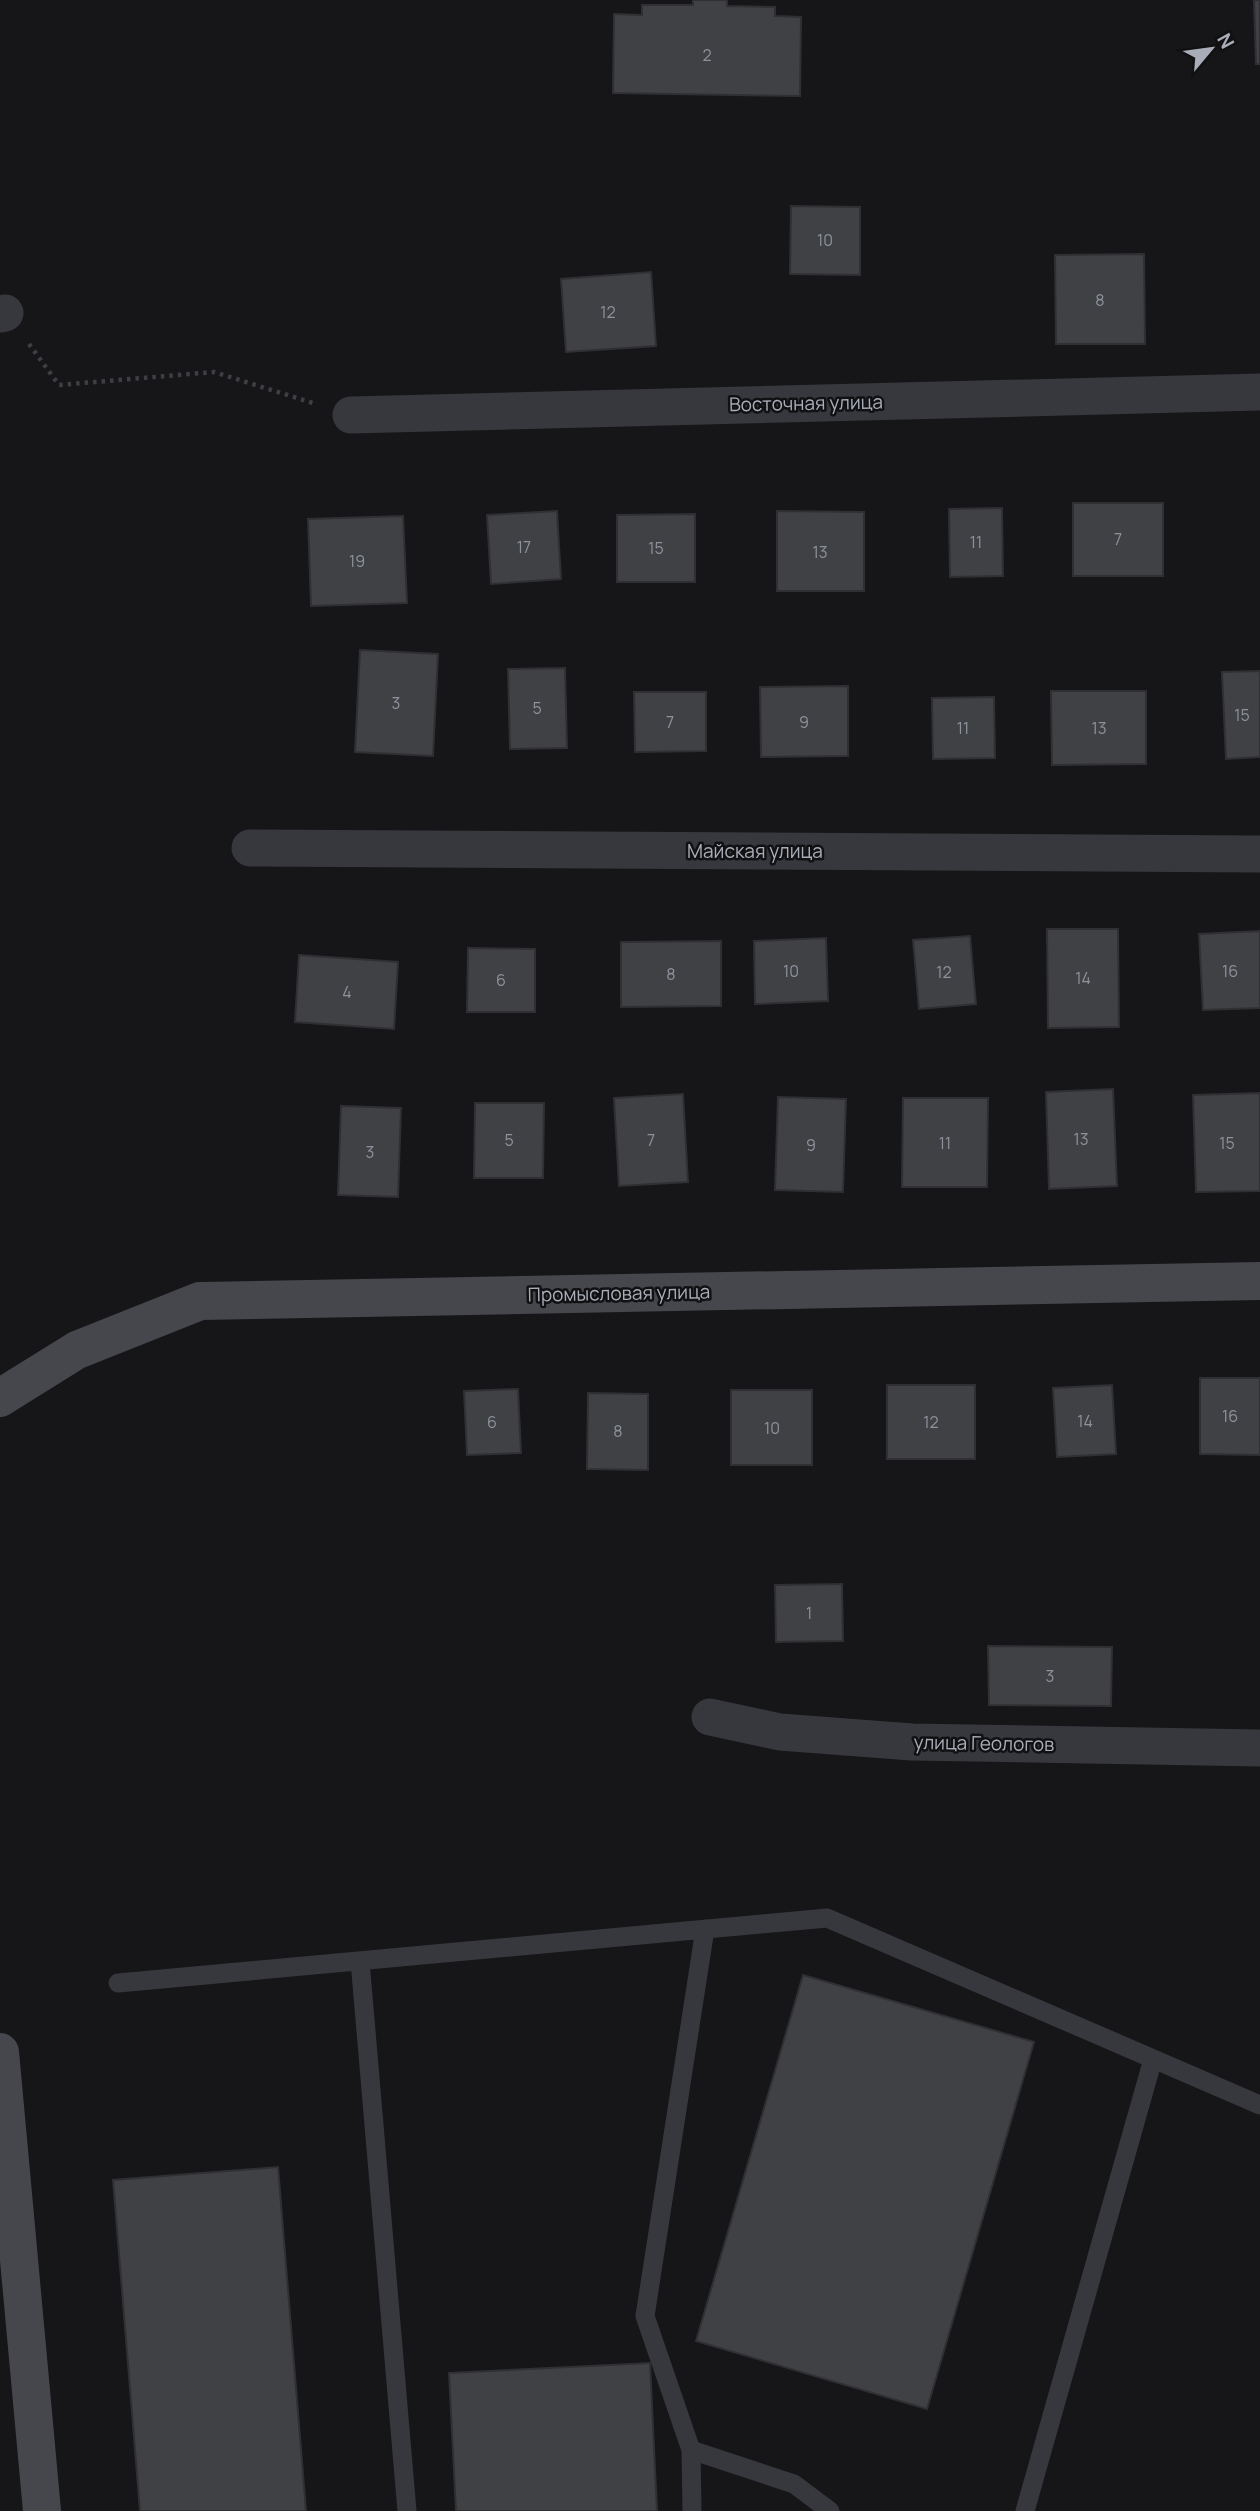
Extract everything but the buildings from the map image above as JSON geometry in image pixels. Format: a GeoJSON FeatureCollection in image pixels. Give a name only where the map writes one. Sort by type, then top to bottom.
{"type":"FeatureCollection","features":[{"type":"Feature","properties":{"kind":"street","name":"Восточная улица"},"geometry":{"type":"LineString","coordinates":[[351,415],[1260,392]]}},
{"type":"Feature","properties":{"kind":"street","name":"Майская улица"},"geometry":{"type":"LineString","coordinates":[[250,848],[1260,855]]}},
{"type":"Feature","properties":{"kind":"street","name":"Промысловая улица"},"geometry":{"type":"LineString","coordinates":[[0,1398],[77,1350],[200,1301],[1260,1281]]}},
{"type":"Feature","properties":{"kind":"street","name":"улица Геологов"},"geometry":{"type":"LineString","coordinates":[[710,1717],[780,1732],[912,1742],[1260,1748]]}},
{"type":"Feature","properties":{"kind":"street"},"geometry":{"type":"LineString","coordinates":[[0,2052],[42,2511]]}},
{"type":"Feature","properties":{"kind":"lane"},"geometry":{"type":"LineString","coordinates":[[118,1983],[827,1918],[1260,2105]]}},
{"type":"Feature","properties":{"kind":"lane"},"geometry":{"type":"LineString","coordinates":[[692,2511],[691,2450],[645,2316],[705,1929]]}},
{"type":"Feature","properties":{"kind":"lane"},"geometry":{"type":"LineString","coordinates":[[360,1961],[407,2511]]}},
{"type":"Feature","properties":{"kind":"lane"},"geometry":{"type":"LineString","coordinates":[[1025,2511],[1153,2059]]}},
{"type":"Feature","properties":{"kind":"lane"},"geometry":{"type":"LineString","coordinates":[[691,2450],[794,2484],[830,2511]]}},
{"type":"Feature","properties":{"kind":"path"},"geometry":{"type":"LineString","coordinates":[[3,313],[59,385],[214,372],[351,415]]}}]}
